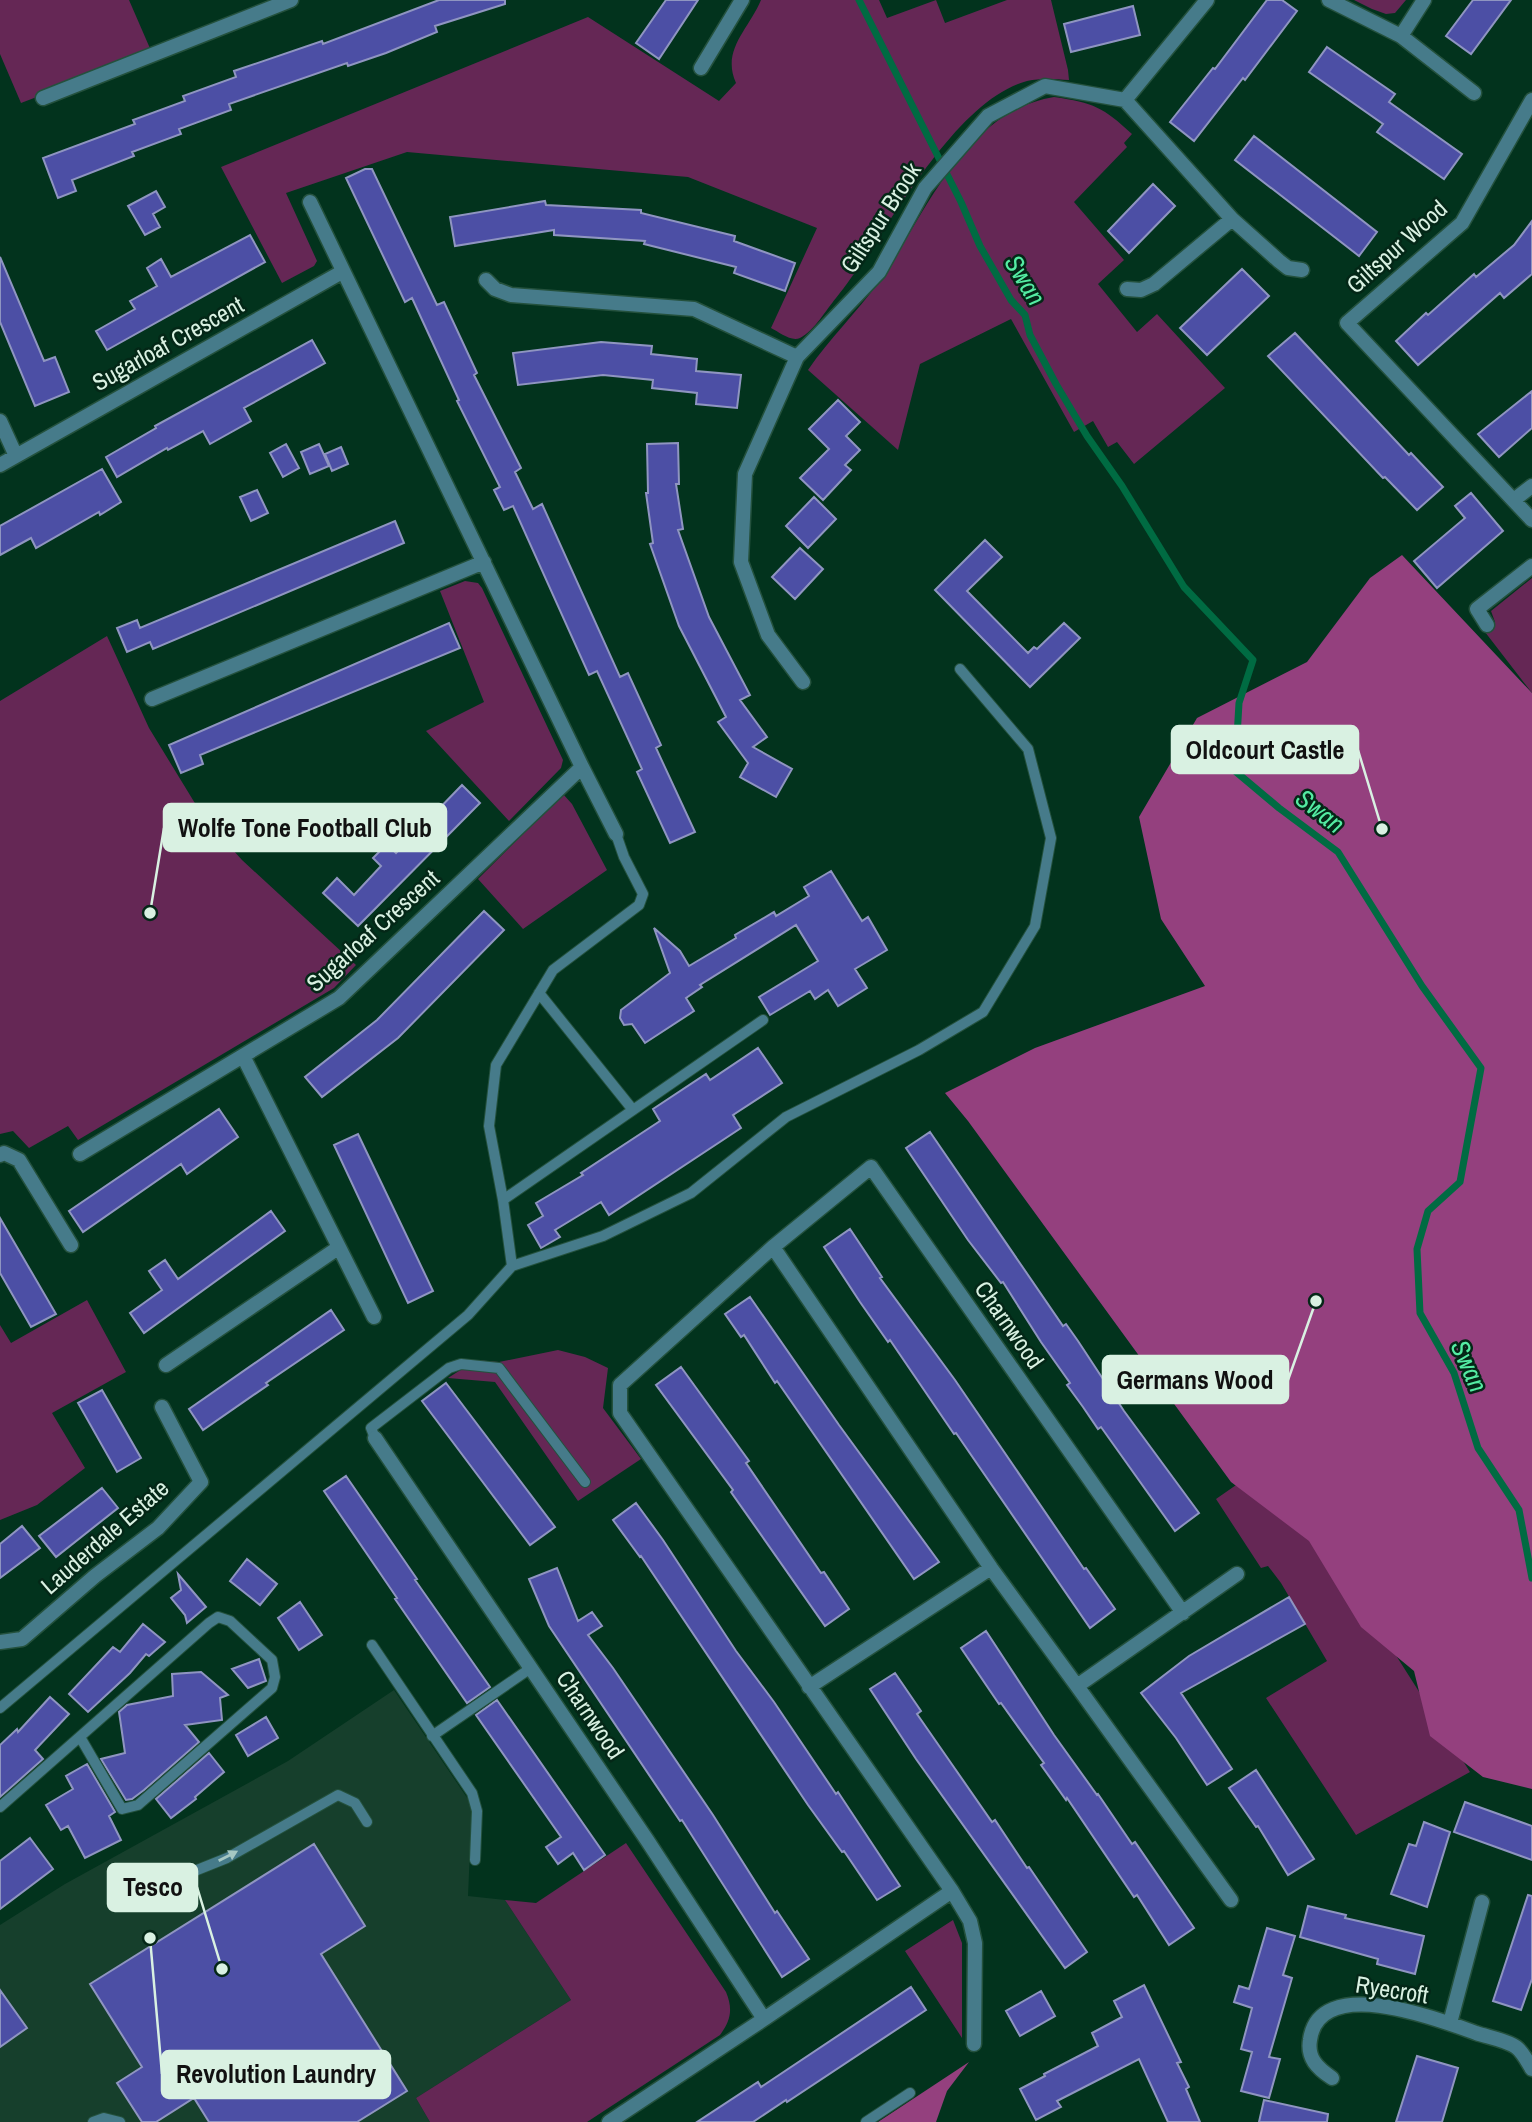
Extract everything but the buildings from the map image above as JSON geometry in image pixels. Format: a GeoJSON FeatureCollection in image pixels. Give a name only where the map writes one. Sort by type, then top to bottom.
{"type":"FeatureCollection","features":[{"type":"Feature","properties":{"kind":"street"},"geometry":{"type":"LineString","coordinates":[[43,98],[291,0]]}},
{"type":"Feature","properties":{"kind":"street"},"geometry":{"type":"LineString","coordinates":[[701,68],[742,0]]}},
{"type":"Feature","properties":{"kind":"street"},"geometry":{"type":"LineString","coordinates":[[1207,0],[1125,100],[1232,219],[1288,268],[1302,270]]}},
{"type":"Feature","properties":{"kind":"street"},"geometry":{"type":"LineString","coordinates":[[1329,0],[1401,36],[1474,93]]}},
{"type":"Feature","properties":{"kind":"street"},"geometry":{"type":"LineString","coordinates":[[1401,36],[1424,0]]}},
{"type":"Feature","properties":{"kind":"street","name":"Giltspur Brook"},"geometry":{"type":"LineString","coordinates":[[803,682],[768,635],[741,562],[745,474],[797,357],[879,272],[925,188],[988,116],[1045,86],[1125,100]]}},
{"type":"Feature","properties":{"kind":"street","name":"Giltspur Wood"},"geometry":{"type":"LineString","coordinates":[[1532,100],[1462,223],[1346,323],[1532,520]]}},
{"type":"Feature","properties":{"kind":"street"},"geometry":{"type":"LineString","coordinates":[[310,202],[616,834]]}},
{"type":"Feature","properties":{"kind":"street"},"geometry":{"type":"LineString","coordinates":[[1127,289],[1141,290],[1154,284],[1232,219]]}},
{"type":"Feature","properties":{"kind":"street","name":"Sugarloaf Crescent"},"geometry":{"type":"LineString","coordinates":[[0,465],[342,272]]}},
{"type":"Feature","properties":{"kind":"street"},"geometry":{"type":"LineString","coordinates":[[486,279],[495,289],[511,295],[694,309],[797,357]]}},
{"type":"Feature","properties":{"kind":"street"},"geometry":{"type":"LineString","coordinates":[[0,421],[16,456]]}},
{"type":"Feature","properties":{"kind":"street"},"geometry":{"type":"LineString","coordinates":[[1515,499],[1532,486]]}},
{"type":"Feature","properties":{"kind":"street"},"geometry":{"type":"LineString","coordinates":[[152,699],[484,562]]}},
{"type":"Feature","properties":{"kind":"street"},"geometry":{"type":"LineString","coordinates":[[1487,625],[1477,609],[1532,566]]}},
{"type":"Feature","properties":{"kind":"street","name":"Sugarloaf Crescent"},"geometry":{"type":"LineString","coordinates":[[80,1154],[339,998],[582,767]]}},
{"type":"Feature","properties":{"kind":"street"},"geometry":{"type":"LineString","coordinates":[[243,1056],[374,1317]]}},
{"type":"Feature","properties":{"kind":"street"},"geometry":{"type":"LineString","coordinates":[[0,1155],[4,1153],[19,1160],[71,1245]]}},
{"type":"Feature","properties":{"kind":"street","name":"Charnwood"},"geometry":{"type":"LineString","coordinates":[[974,2044],[975,1943],[970,1920],[620,1413],[620,1385],[773,1247],[871,1167],[1183,1613]]}},
{"type":"Feature","properties":{"kind":"street"},"geometry":{"type":"LineString","coordinates":[[773,1247],[991,1568],[1231,1900]]}},
{"type":"Feature","properties":{"kind":"street"},"geometry":{"type":"LineString","coordinates":[[166,1365],[338,1248]]}},
{"type":"Feature","properties":{"kind":"street","name":"Lauderdale Estate"},"geometry":{"type":"LineString","coordinates":[[0,1642],[22,1639],[94,1576],[158,1528],[201,1482],[162,1407]]}},
{"type":"Feature","properties":{"kind":"street","name":"Charnwood"},"geometry":{"type":"LineString","coordinates":[[375,1438],[764,2019]]}},
{"type":"Feature","properties":{"kind":"street"},"geometry":{"type":"LineString","coordinates":[[809,1687],[991,1568]]}},
{"type":"Feature","properties":{"kind":"street"},"geometry":{"type":"LineString","coordinates":[[1077,1686],[1237,1574]]}},
{"type":"Feature","properties":{"kind":"street"},"geometry":{"type":"LineString","coordinates":[[609,2122],[952,1891]]}},
{"type":"Feature","properties":{"kind":"street","name":"Ryecroft"},"geometry":{"type":"LineString","coordinates":[[1450,2023],[1482,1902]]}},
{"type":"Feature","properties":{"kind":"street","name":"Ryecroft"},"geometry":{"type":"LineString","coordinates":[[1332,2078],[1317,2068],[1309,2053],[1312,2027],[1329,2009],[1357,2003],[1450,2023],[1517,2048],[1532,2069]]}},
{"type":"Feature","properties":{"kind":"lane"},"geometry":{"type":"LineString","coordinates":[[0,1708],[468,1314],[512,1266],[603,1236],[691,1193],[786,1117],[919,1050],[983,1012],[1035,926],[1051,838],[1028,749],[960,668]]}},
{"type":"Feature","properties":{"kind":"lane"},"geometry":{"type":"LineString","coordinates":[[512,1266],[489,1126],[496,1065],[553,970],[639,905],[643,894],[624,857],[616,834]]}},
{"type":"Feature","properties":{"kind":"lane"},"geometry":{"type":"LineString","coordinates":[[540,993],[633,1110]]}},
{"type":"Feature","properties":{"kind":"lane"},"geometry":{"type":"LineString","coordinates":[[503,1200],[763,1020]]}},
{"type":"Feature","properties":{"kind":"lane"},"geometry":{"type":"LineString","coordinates":[[375,1438],[371,1428],[449,1368],[461,1364],[499,1368],[585,1482]]}},
{"type":"Feature","properties":{"kind":"lane"},"geometry":{"type":"LineString","coordinates":[[0,1807],[80,1737],[218,1617],[230,1621],[272,1660],[275,1677],[272,1688],[138,1805],[131,1808],[122,1809],[80,1737]]}},
{"type":"Feature","properties":{"kind":"lane"},"geometry":{"type":"LineString","coordinates":[[372,1645],[472,1793],[477,1811],[475,1860]]}},
{"type":"Feature","properties":{"kind":"lane"},"geometry":{"type":"LineString","coordinates":[[432,1736],[531,1668]]}},
{"type":"Feature","properties":{"kind":"lane"},"geometry":{"type":"LineString","coordinates":[[117,1888],[162,1884],[227,1858],[338,1795],[355,1803],[367,1822]]}},
{"type":"Feature","properties":{"kind":"lane"},"geometry":{"type":"LineString","coordinates":[[866,2122],[911,2093]]}},
{"type":"Feature","properties":{"kind":"lane"},"geometry":{"type":"LineString","coordinates":[[93,2122],[104,2118],[120,2122]]}},
{"type":"Feature","properties":{"kind":"shaded area"},"geometry":{"type":"Polygon","coordinates":[[[0,0],[129,0],[152,53],[21,103],[0,54],[0,0]]]}},
{"type":"Feature","properties":{"kind":"shaded area"},"geometry":{"type":"Polygon","coordinates":[[[761,0],[879,0],[887,18],[936,0],[945,23],[1007,0],[1051,0],[1068,70],[1069,80],[1027,81],[999,94],[972,115],[921,175],[820,320],[800,338],[789,338],[771,328],[817,228],[688,177],[407,152],[286,193],[317,261],[314,266],[282,283],[221,167],[588,17],[719,101],[736,83],[732,71],[734,50],[761,0]]]}},
{"type":"Feature","properties":{"kind":"shaded area"},"geometry":{"type":"Polygon","coordinates":[[[1354,0],[1406,0],[1395,13],[1386,14],[1354,0]]]}},
{"type":"Feature","properties":{"kind":"shaded area"},"geometry":{"type":"Polygon","coordinates":[[[1054,97],[1097,108],[1132,134],[1124,143],[1127,147],[1074,202],[1124,260],[1098,284],[1137,332],[1157,314],[1225,388],[1134,464],[1117,442],[1108,447],[1093,421],[1074,432],[1011,319],[920,364],[898,450],[808,370],[879,282],[931,198],[971,144],[995,123],[1022,106],[1054,97]]]}},
{"type":"Feature","properties":{"kind":"shaded area"},"geometry":{"type":"Polygon","coordinates":[[[1402,555],[1532,693],[1532,1789],[1483,1777],[1430,1736],[1414,1671],[1361,1627],[1309,1541],[1231,1482],[945,1093],[1035,1048],[1205,986],[1161,919],[1139,817],[1197,718],[1307,662],[1370,578],[1402,555]]]}},
{"type":"Feature","properties":{"kind":"shaded area"},"geometry":{"type":"Polygon","coordinates":[[[1532,578],[1532,693],[1485,632],[1495,622],[1491,611],[1532,578]]]}},
{"type":"Feature","properties":{"kind":"shaded area"},"geometry":{"type":"Polygon","coordinates":[[[465,581],[478,583],[482,588],[563,760],[561,768],[509,821],[426,731],[484,702],[440,591],[465,581]]]}},
{"type":"Feature","properties":{"kind":"shaded area"},"geometry":{"type":"Polygon","coordinates":[[[107,636],[149,728],[204,818],[242,860],[356,965],[334,988],[78,1140],[68,1126],[29,1148],[13,1131],[0,1134],[0,701],[107,636]]]}},
{"type":"Feature","properties":{"kind":"shaded area"},"geometry":{"type":"Polygon","coordinates":[[[563,794],[572,804],[607,870],[523,929],[478,879],[563,794]]]}},
{"type":"Feature","properties":{"kind":"shaded area"},"geometry":{"type":"Polygon","coordinates":[[[87,1300],[126,1372],[52,1413],[85,1468],[37,1505],[0,1520],[0,1325],[11,1343],[87,1300]]]}},
{"type":"Feature","properties":{"kind":"shaded area"},"geometry":{"type":"Polygon","coordinates":[[[558,1350],[585,1357],[608,1368],[603,1408],[641,1459],[578,1501],[495,1382],[448,1378],[476,1360],[499,1362],[558,1350]]]}},
{"type":"Feature","properties":{"kind":"shaded area"},"geometry":{"type":"Polygon","coordinates":[[[1272,1460],[1470,1772],[1356,1835],[1266,1698],[1327,1661],[1281,1583],[1268,1566],[1261,1568],[1216,1499],[1272,1460]]]}},
{"type":"Feature","properties":{"kind":"shaded area"},"geometry":{"type":"Polygon","coordinates":[[[394,1690],[472,1805],[468,1896],[505,1900],[571,2000],[416,2098],[430,2122],[0,2122],[0,1925],[65,1884],[288,1761],[394,1690]]]}},
{"type":"Feature","properties":{"kind":"shaded area"},"geometry":{"type":"Polygon","coordinates":[[[626,1843],[726,1992],[730,2014],[720,2035],[587,2122],[430,2122],[416,2098],[571,2000],[505,1900],[536,1903],[626,1843]]]}},
{"type":"Feature","properties":{"kind":"shaded area"},"geometry":{"type":"Polygon","coordinates":[[[953,1920],[962,1943],[962,2038],[905,1951],[953,1920]]]}},
{"type":"Feature","properties":{"kind":"shaded area"},"geometry":{"type":"Polygon","coordinates":[[[969,2062],[947,2091],[936,2122],[878,2122],[969,2062]]]}},
{"type":"Feature","properties":{"kind":"waterway","name":"Swan"},"geometry":{"type":"LineString","coordinates":[[859,0],[961,202],[980,246],[1011,300],[1025,315],[1030,335],[1087,436],[1122,486],[1184,587],[1253,660],[1239,703],[1235,771],[1338,852],[1422,986],[1481,1068],[1460,1182],[1428,1211],[1417,1249],[1420,1313],[1454,1373],[1478,1448],[1519,1510],[1532,1578]]}},
{"type":"Feature","properties":{"kind":"place","name":"Oldcourt Castle"},"geometry":{"type":"Point","coordinates":[1382,829]}},
{"type":"Feature","properties":{"kind":"place","name":"Wolfe Tone Football Club"},"geometry":{"type":"Point","coordinates":[150,913]}},
{"type":"Feature","properties":{"kind":"place","name":"Germans Wood"},"geometry":{"type":"Point","coordinates":[1316,1301]}},
{"type":"Feature","properties":{"kind":"place","name":"Revolution Laundry"},"geometry":{"type":"Point","coordinates":[150,1938]}},
{"type":"Feature","properties":{"kind":"place","name":"Tesco"},"geometry":{"type":"Point","coordinates":[222,1969]}}]}
